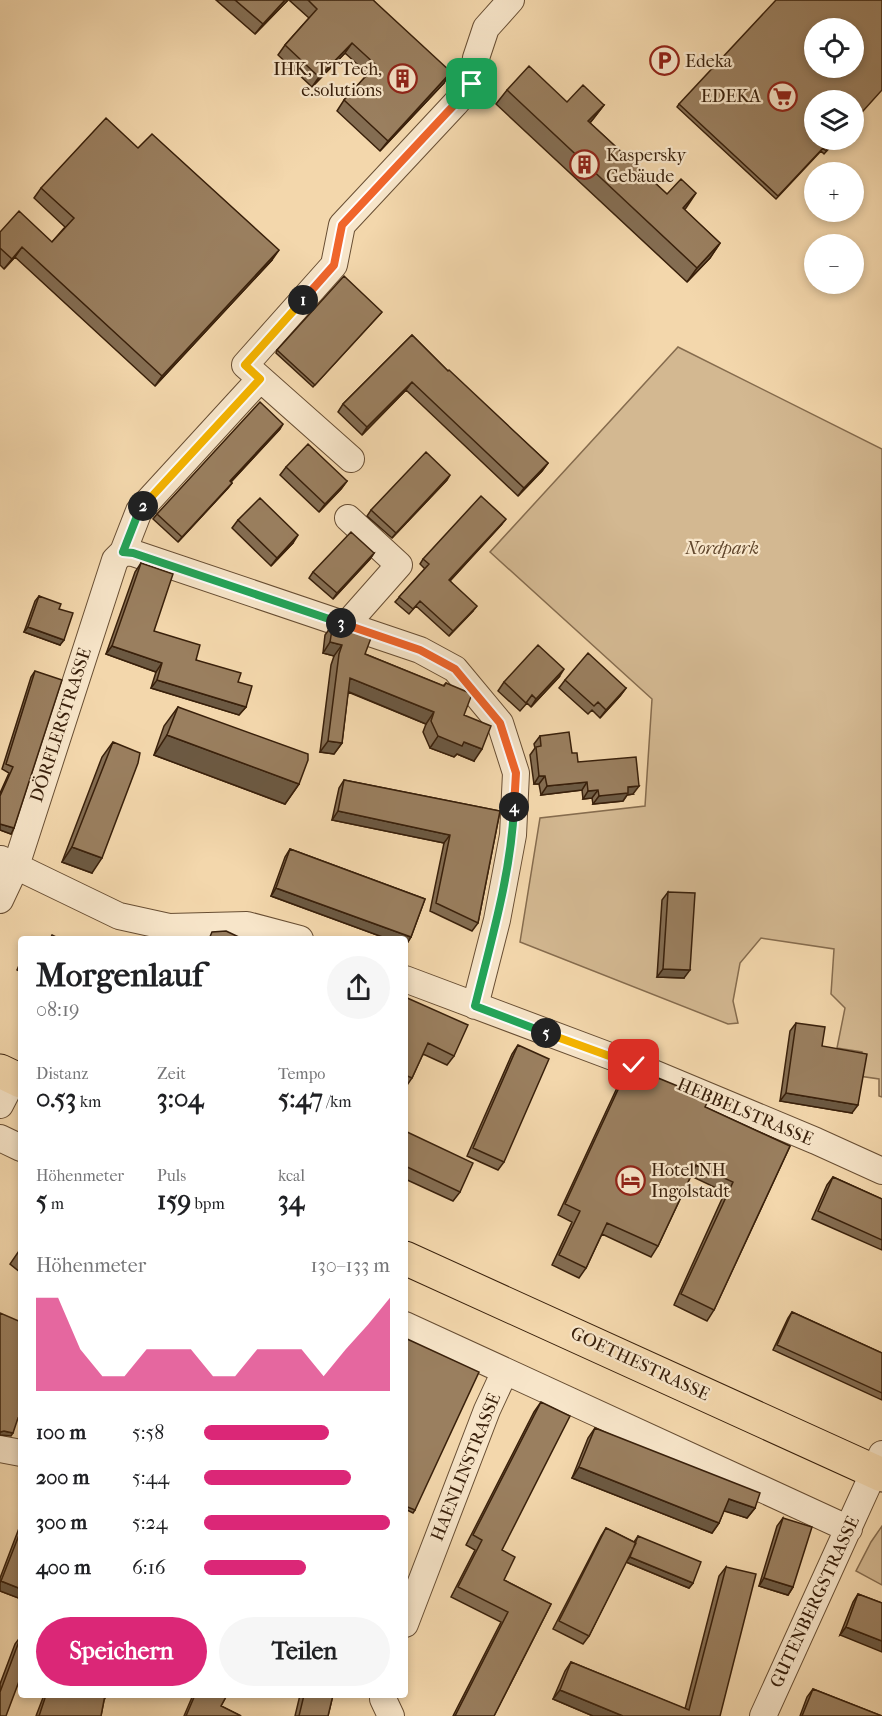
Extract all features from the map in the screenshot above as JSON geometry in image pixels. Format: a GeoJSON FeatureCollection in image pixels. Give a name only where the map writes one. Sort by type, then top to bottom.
{"type":"FeatureCollection","features":[{"type":"Feature","properties":{"kind":"main road","name":"GOETHESTRASSE"},"geometry":{"type":"LineString","coordinates":[[408,1259],[880,1470]]}},
{"type":"Feature","properties":{"kind":"street"},"geometry":{"type":"LineString","coordinates":[[351,459],[245,365],[334,265],[342,225],[472,84],[476,58],[486,28],[511,0]]}},
{"type":"Feature","properties":{"kind":"street","name":"DÖRFLERSTRASSE"},"geometry":{"type":"LineString","coordinates":[[0,900],[8,862],[115,560],[123,552],[139,511],[260,379]]}},
{"type":"Feature","properties":{"kind":"street"},"geometry":{"type":"LineString","coordinates":[[346,625],[399,565],[348,518]]}},
{"type":"Feature","properties":{"kind":"street"},"geometry":{"type":"LineString","coordinates":[[123,552],[133,553],[420,650],[455,669],[500,723],[516,773],[513,835],[496,920],[475,1006]]}},
{"type":"Feature","properties":{"kind":"street"},"geometry":{"type":"LineString","coordinates":[[8,862],[119,916],[168,927],[247,925],[289,936]]}},
{"type":"Feature","properties":{"kind":"street","name":"HEBBELSTRASSE"},"geometry":{"type":"LineString","coordinates":[[408,980],[634,1065],[882,1171]]}},
{"type":"Feature","properties":{"kind":"street"},"geometry":{"type":"LineString","coordinates":[[0,1138],[18,1147]]}},
{"type":"Feature","properties":{"kind":"street"},"geometry":{"type":"LineString","coordinates":[[408,1326],[849,1529]]}},
{"type":"Feature","properties":{"kind":"street","name":"HAENLINSTRASSE"},"geometry":{"type":"LineString","coordinates":[[410,1594],[505,1371]]}},
{"type":"Feature","properties":{"kind":"street"},"geometry":{"type":"LineString","coordinates":[[0,1449],[18,1452]]}},
{"type":"Feature","properties":{"kind":"street","name":"GUTENBERGSTRASSE"},"geometry":{"type":"LineString","coordinates":[[763,1716],[849,1529],[880,1470]]}},
{"type":"Feature","properties":{"kind":"street"},"geometry":{"type":"LineString","coordinates":[[383,1698],[391,1716]]}},
{"type":"Feature","properties":{"kind":"green space","name":"Nordpark"},"geometry":{"type":"Polygon","coordinates":[[[678,347],[882,449],[882,1097],[879,1096],[879,1079],[859,1076],[862,1052],[837,1048],[845,1008],[831,994],[834,949],[761,938],[740,963],[733,1001],[738,1023],[728,1024],[520,942],[540,818],[645,806],[652,699],[490,552],[678,347]]]}},
{"type":"Feature","properties":{"kind":"green space"},"geometry":{"type":"Polygon","coordinates":[[[882,1526],[882,1585],[856,1571],[882,1526]]]}},
{"type":"Feature","properties":{"kind":"building"},"geometry":{"type":"Polygon","coordinates":[[[235,0],[285,0],[263,24],[235,0]]]}},
{"type":"Feature","properties":{"kind":"building","name":"IHK, TTTech, e.solutions"},"geometry":{"type":"Polygon","coordinates":[[[308,0],[373,0],[451,72],[388,141],[344,100],[376,65],[352,43],[319,77],[285,45],[317,9],[308,0]]]}},
{"type":"Feature","properties":{"kind":"building","name":"EDEKA"},"geometry":{"type":"Polygon","coordinates":[[[776,0],[882,0],[882,90],[864,110],[864,90],[804,90],[804,150],[821,150],[810,162],[804,162],[804,168],[778,196],[679,104],[776,0]]]}},
{"type":"Feature","properties":{"kind":"building"},"geometry":{"type":"Polygon","coordinates":[[[529,66],[567,102],[583,85],[604,105],[588,121],[667,194],[681,179],[696,193],[683,208],[720,243],[697,268],[507,90],[529,66]]]}},
{"type":"Feature","properties":{"kind":"building"},"geometry":{"type":"Polygon","coordinates":[[[106,118],[138,148],[152,134],[279,250],[162,376],[22,247],[12,259],[0,248],[0,232],[19,211],[52,242],[74,218],[41,188],[106,118]]]}},
{"type":"Feature","properties":{"kind":"building"},"geometry":{"type":"Polygon","coordinates":[[[344,276],[382,312],[315,385],[277,350],[344,276]]]}},
{"type":"Feature","properties":{"kind":"building"},"geometry":{"type":"Polygon","coordinates":[[[412,335],[548,463],[524,488],[412,382],[367,427],[343,404],[412,335]]]}},
{"type":"Feature","properties":{"kind":"building"},"geometry":{"type":"Polygon","coordinates":[[[260,402],[283,424],[182,537],[157,514],[260,402]]]}},
{"type":"Feature","properties":{"kind":"building"},"geometry":{"type":"Polygon","coordinates":[[[308,444],[347,481],[325,504],[286,467],[308,444]]]}},
{"type":"Feature","properties":{"kind":"building"},"geometry":{"type":"Polygon","coordinates":[[[426,452],[450,475],[396,533],[371,510],[426,452]]]}},
{"type":"Feature","properties":{"kind":"building"},"geometry":{"type":"Polygon","coordinates":[[[481,496],[506,519],[449,580],[477,606],[453,631],[420,601],[413,609],[399,597],[429,564],[423,559],[481,496]]]}},
{"type":"Feature","properties":{"kind":"building"},"geometry":{"type":"Polygon","coordinates":[[[260,498],[298,535],[277,558],[238,520],[260,498]]]}},
{"type":"Feature","properties":{"kind":"building"},"geometry":{"type":"Polygon","coordinates":[[[351,532],[374,553],[337,593],[313,572],[351,532]]]}},
{"type":"Feature","properties":{"kind":"building"},"geometry":{"type":"Polygon","coordinates":[[[141,563],[173,574],[154,631],[200,645],[196,660],[241,673],[238,682],[252,686],[246,707],[157,680],[162,663],[112,646],[141,563]]]}},
{"type":"Feature","properties":{"kind":"building"},"geometry":{"type":"Polygon","coordinates":[[[39,596],[61,604],[59,609],[73,613],[64,640],[28,627],[39,596]]]}},
{"type":"Feature","properties":{"kind":"building"},"geometry":{"type":"Polygon","coordinates":[[[333,624],[371,638],[365,654],[444,686],[446,683],[472,694],[464,715],[491,726],[482,749],[464,742],[462,746],[438,736],[431,721],[434,712],[350,678],[342,743],[328,741],[342,645],[330,642],[333,624]]]}},
{"type":"Feature","properties":{"kind":"building"},"geometry":{"type":"Polygon","coordinates":[[[538,645],[564,669],[536,699],[532,695],[526,703],[504,682],[538,645]]]}},
{"type":"Feature","properties":{"kind":"building"},"geometry":{"type":"Polygon","coordinates":[[[588,653],[626,688],[606,710],[598,702],[594,706],[565,680],[588,653]]]}},
{"type":"Feature","properties":{"kind":"building"},"geometry":{"type":"Polygon","coordinates":[[[35,671],[62,680],[14,828],[0,824],[0,796],[13,767],[6,764],[35,671]]]}},
{"type":"Feature","properties":{"kind":"building"},"geometry":{"type":"Polygon","coordinates":[[[178,707],[308,754],[299,784],[167,735],[178,707]]]}},
{"type":"Feature","properties":{"kind":"building"},"geometry":{"type":"Polygon","coordinates":[[[569,732],[572,753],[577,753],[578,762],[636,757],[639,786],[628,787],[628,793],[599,796],[598,790],[588,791],[587,782],[547,786],[545,776],[539,776],[536,747],[541,746],[540,736],[569,732]]]}},
{"type":"Feature","properties":{"kind":"building"},"geometry":{"type":"Polygon","coordinates":[[[113,742],[140,753],[102,858],[72,847],[113,742]]]}},
{"type":"Feature","properties":{"kind":"building"},"geometry":{"type":"Polygon","coordinates":[[[344,780],[500,811],[478,923],[436,903],[450,835],[338,811],[344,780]]]}},
{"type":"Feature","properties":{"kind":"building"},"geometry":{"type":"Polygon","coordinates":[[[290,849],[425,899],[411,937],[276,888],[290,849]]]}},
{"type":"Feature","properties":{"kind":"building"},"geometry":{"type":"Polygon","coordinates":[[[668,892],[695,893],[690,970],[663,969],[668,892]]]}},
{"type":"Feature","properties":{"kind":"building"},"geometry":{"type":"Polygon","coordinates":[[[226,931],[237,936],[210,936],[212,932],[226,931]]]}},
{"type":"Feature","properties":{"kind":"building"},"geometry":{"type":"Polygon","coordinates":[[[408,998],[468,1025],[454,1056],[428,1043],[412,1078],[408,1076],[408,998]]]}},
{"type":"Feature","properties":{"kind":"building"},"geometry":{"type":"Polygon","coordinates":[[[796,1023],[825,1027],[822,1046],[867,1054],[858,1105],[786,1093],[796,1023]]]}},
{"type":"Feature","properties":{"kind":"building"},"geometry":{"type":"Polygon","coordinates":[[[518,1045],[549,1059],[504,1162],[473,1148],[518,1045]]]}},
{"type":"Feature","properties":{"kind":"building","name":"Hotel NH Ingolstadt"},"geometry":{"type":"Polygon","coordinates":[[[629,1066],[709,1099],[705,1107],[790,1146],[714,1310],[681,1294],[733,1182],[696,1165],[658,1246],[607,1223],[586,1268],[559,1255],[580,1211],[565,1204],[629,1066]]]}},
{"type":"Feature","properties":{"kind":"building"},"geometry":{"type":"Polygon","coordinates":[[[408,1132],[473,1163],[460,1192],[408,1167],[408,1132]]]}},
{"type":"Feature","properties":{"kind":"building"},"geometry":{"type":"Polygon","coordinates":[[[833,1177],[882,1199],[882,1240],[818,1211],[833,1177]]]}},
{"type":"Feature","properties":{"kind":"building"},"geometry":{"type":"Polygon","coordinates":[[[792,1312],[882,1353],[882,1393],[777,1345],[792,1312]]]}},
{"type":"Feature","properties":{"kind":"building"},"geometry":{"type":"Polygon","coordinates":[[[0,1313],[18,1321],[18,1418],[13,1433],[0,1432],[0,1313]]]}},
{"type":"Feature","properties":{"kind":"building"},"geometry":{"type":"Polygon","coordinates":[[[408,1339],[479,1372],[415,1510],[408,1507],[408,1339]]]}},
{"type":"Feature","properties":{"kind":"building"},"geometry":{"type":"Polygon","coordinates":[[[541,1402],[570,1416],[502,1550],[515,1557],[504,1580],[551,1604],[494,1716],[455,1716],[508,1612],[458,1587],[482,1540],[473,1535],[541,1402]]]}},
{"type":"Feature","properties":{"kind":"building"},"geometry":{"type":"Polygon","coordinates":[[[595,1428],[760,1493],[755,1508],[729,1499],[719,1523],[579,1467],[595,1428]]]}},
{"type":"Feature","properties":{"kind":"building"},"geometry":{"type":"Polygon","coordinates":[[[783,1518],[812,1527],[793,1587],[764,1578],[783,1518]]]}},
{"type":"Feature","properties":{"kind":"building"},"geometry":{"type":"Polygon","coordinates":[[[606,1528],[636,1543],[589,1636],[559,1621],[606,1528]]]}},
{"type":"Feature","properties":{"kind":"building"},"geometry":{"type":"Polygon","coordinates":[[[638,1536],[701,1562],[693,1583],[630,1557],[638,1536]]]}},
{"type":"Feature","properties":{"kind":"building"},"geometry":{"type":"Polygon","coordinates":[[[18,1538],[18,1588],[1,1581],[18,1538]]]}},
{"type":"Feature","properties":{"kind":"building"},"geometry":{"type":"Polygon","coordinates":[[[726,1567],[756,1574],[720,1716],[623,1716],[560,1690],[571,1662],[689,1710],[726,1567]]]}},
{"type":"Feature","properties":{"kind":"building"},"geometry":{"type":"Polygon","coordinates":[[[858,1594],[882,1603],[882,1641],[846,1627],[858,1594]]]}},
{"type":"Feature","properties":{"kind":"building"},"geometry":{"type":"Polygon","coordinates":[[[18,1644],[18,1684],[6,1716],[0,1716],[0,1692],[18,1644]]]}},
{"type":"Feature","properties":{"kind":"building"},"geometry":{"type":"Polygon","coordinates":[[[813,1689],[882,1716],[802,1716],[813,1689]]]}},
{"type":"Feature","properties":{"kind":"building"},"geometry":{"type":"Polygon","coordinates":[[[45,1698],[104,1698],[101,1716],[39,1716],[45,1698]]]}},
{"type":"Feature","properties":{"kind":"building"},"geometry":{"type":"Polygon","coordinates":[[[194,1698],[225,1698],[221,1706],[241,1716],[186,1716],[194,1698]]]}},
{"type":"Feature","properties":{"kind":"building"},"geometry":{"type":"Polygon","coordinates":[[[303,1698],[332,1698],[328,1716],[299,1716],[303,1698]]]}},
{"type":"Feature","properties":{"kind":"place","name":"Edeka"},"geometry":{"type":"Point","coordinates":[664,61]}},
{"type":"Feature","properties":{"kind":"place","name":"IHK, TTTech, e.solutions"},"geometry":{"type":"Point","coordinates":[403,79]}},
{"type":"Feature","properties":{"kind":"place","name":"EDEKA"},"geometry":{"type":"Point","coordinates":[782,96]}},
{"type":"Feature","properties":{"kind":"place","name":"Kaspersky Gebäude"},"geometry":{"type":"Point","coordinates":[585,165]}},
{"type":"Feature","properties":{"kind":"place","name":"Hotel NH Ingolstadt"},"geometry":{"type":"Point","coordinates":[630,1180]}},
{"type":"Feature","properties":{"kind":"route"},"geometry":{"type":"LineString","coordinates":[[472,84],[342,225],[334,265],[245,365],[260,379],[139,511],[123,552],[133,553],[420,650],[455,669],[500,723],[516,773],[513,835],[496,920],[475,1006],[634,1065]]}}]}
